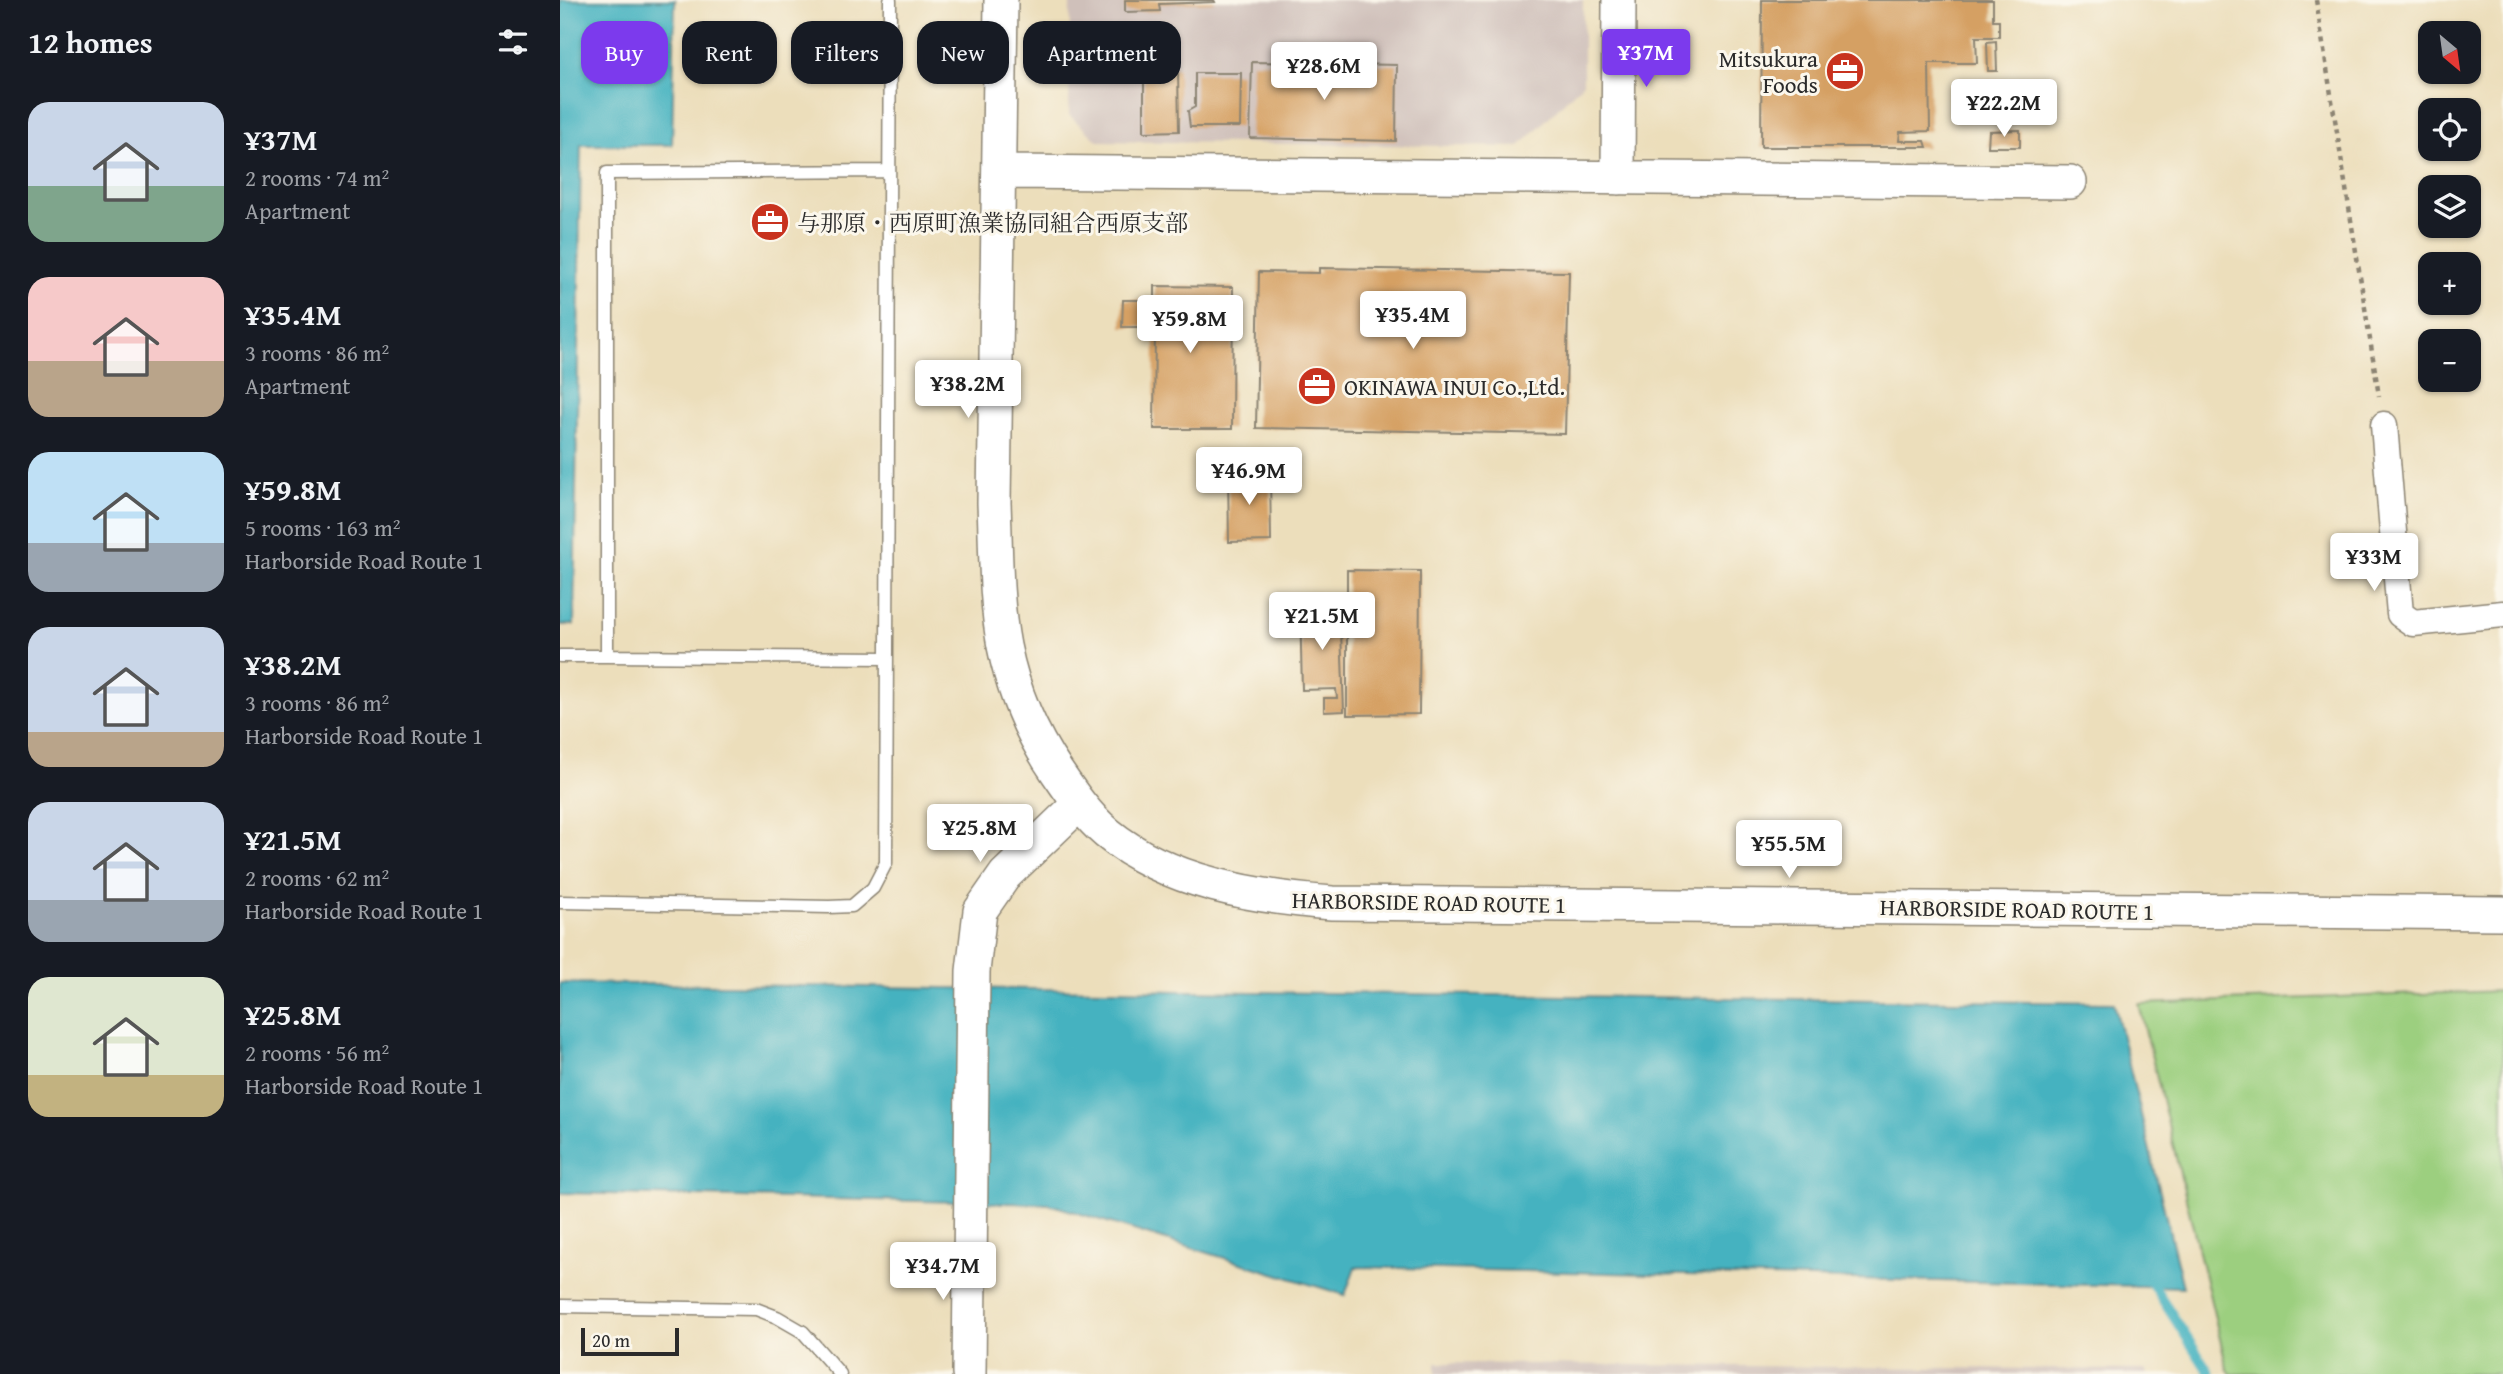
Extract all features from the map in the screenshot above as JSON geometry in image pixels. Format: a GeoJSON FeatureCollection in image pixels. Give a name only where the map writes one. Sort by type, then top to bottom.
{"type":"FeatureCollection","features":[{"type":"Feature","properties":{"kind":"street","name":"HARBORSIDE ROAD ROUTE 1"},"geometry":{"type":"LineString","coordinates":[[1001,0],[995,503],[998,586],[1004,645],[1018,696],[1038,745],[1079,804],[1107,833],[1143,856],[1183,874],[1235,891],[1280,899],[1332,903],[2503,913]]}},
{"type":"Feature","properties":{"kind":"street"},"geometry":{"type":"LineString","coordinates":[[1618,178],[1619,0]]}},
{"type":"Feature","properties":{"kind":"street"},"geometry":{"type":"LineString","coordinates":[[999,172],[2070,182]]}},
{"type":"Feature","properties":{"kind":"street"},"geometry":{"type":"LineString","coordinates":[[2384,425],[2400,614],[2413,623],[2503,614]]}},
{"type":"Feature","properties":{"kind":"street"},"geometry":{"type":"LineString","coordinates":[[970,1374],[973,971],[980,911],[1005,875],[1079,804]]}},
{"type":"Feature","properties":{"kind":"lane"},"geometry":{"type":"LineString","coordinates":[[560,902],[852,906],[873,888],[886,863],[890,0]]}},
{"type":"Feature","properties":{"kind":"lane"},"geometry":{"type":"LineString","coordinates":[[607,656],[607,173],[889,171]]}},
{"type":"Feature","properties":{"kind":"lane"},"geometry":{"type":"LineString","coordinates":[[560,656],[887,658]]}},
{"type":"Feature","properties":{"kind":"lane"},"geometry":{"type":"LineString","coordinates":[[560,1306],[756,1309],[803,1332],[840,1374]]}},
{"type":"Feature","properties":{"kind":"path"},"geometry":{"type":"LineString","coordinates":[[2316,0],[2384,425]]}},
{"type":"Feature","properties":{"kind":"shaded area"},"geometry":{"type":"Polygon","coordinates":[[[1070,0],[1583,0],[1583,83],[1519,147],[1098,141],[1069,115],[1069,84],[1181,84],[1181,21],[1070,21],[1070,0]]]}},
{"type":"Feature","properties":{"kind":"shaded area"},"geometry":{"type":"Polygon","coordinates":[[[1436,1363],[2146,1370],[2148,1374],[1436,1374],[1436,1363]]]}},
{"type":"Feature","properties":{"kind":"green space"},"geometry":{"type":"Polygon","coordinates":[[[2503,991],[2503,1374],[2231,1374],[2227,1368],[2139,1004],[2503,991]]]}},
{"type":"Feature","properties":{"kind":"water"},"geometry":{"type":"Polygon","coordinates":[[[560,0],[675,0],[672,145],[581,145],[574,625],[560,625],[560,0]]]}},
{"type":"Feature","properties":{"kind":"water"},"geometry":{"type":"Polygon","coordinates":[[[560,983],[2114,1003],[2183,1287],[1355,1267],[1345,1295],[1049,1204],[560,1193],[560,983]]]}},
{"type":"Feature","properties":{"kind":"building"},"geometry":{"type":"Polygon","coordinates":[[[1125,0],[1215,2],[1159,4],[1160,11],[1125,12],[1125,0]]]}},
{"type":"Feature","properties":{"kind":"building"},"geometry":{"type":"Polygon","coordinates":[[[1762,0],[1993,0],[1993,20],[1999,20],[1999,37],[1976,37],[1977,63],[1929,63],[1930,131],[1900,132],[1899,141],[1925,141],[1927,147],[1761,147],[1762,0]]]}},
{"type":"Feature","properties":{"kind":"building"},"geometry":{"type":"Polygon","coordinates":[[[1996,41],[1997,71],[1988,71],[1987,42],[1996,41]]]}},
{"type":"Feature","properties":{"kind":"building"},"geometry":{"type":"Polygon","coordinates":[[[1252,62],[1397,65],[1396,141],[1250,138],[1252,62]]]}},
{"type":"Feature","properties":{"kind":"building"},"geometry":{"type":"Polygon","coordinates":[[[1195,73],[1241,73],[1240,127],[1190,127],[1188,111],[1195,107],[1195,73]]]}},
{"type":"Feature","properties":{"kind":"building"},"geometry":{"type":"Polygon","coordinates":[[[1144,84],[1178,84],[1179,131],[1144,132],[1144,84]]]}},
{"type":"Feature","properties":{"kind":"building"},"geometry":{"type":"Polygon","coordinates":[[[2020,130],[2020,147],[1988,147],[1989,131],[2020,130]]]}},
{"type":"Feature","properties":{"kind":"building"},"geometry":{"type":"Polygon","coordinates":[[[1319,268],[1569,272],[1565,434],[1256,428],[1259,272],[1319,273],[1319,268]]]}},
{"type":"Feature","properties":{"kind":"building"},"geometry":{"type":"Polygon","coordinates":[[[1155,286],[1233,287],[1232,429],[1154,429],[1155,327],[1122,327],[1123,300],[1155,300],[1155,286]]]}},
{"type":"Feature","properties":{"kind":"building"},"geometry":{"type":"Polygon","coordinates":[[[1228,473],[1270,473],[1271,541],[1229,542],[1228,473]]]}},
{"type":"Feature","properties":{"kind":"building"},"geometry":{"type":"Polygon","coordinates":[[[1347,570],[1420,571],[1419,714],[1347,715],[1347,570]]]}},
{"type":"Feature","properties":{"kind":"building"},"geometry":{"type":"Polygon","coordinates":[[[1340,604],[1344,711],[1324,712],[1324,698],[1337,698],[1336,689],[1302,690],[1300,605],[1340,604]]]}},
{"type":"Feature","properties":{"kind":"waterway"},"geometry":{"type":"LineString","coordinates":[[2148,1277],[2210,1374]]}},
{"type":"Feature","properties":{"kind":"place","name":"Mitsukura Foods"},"geometry":{"type":"Point","coordinates":[1845,71]}},
{"type":"Feature","properties":{"kind":"place","name":"与那原・西原町漁業協同組合西原支部"},"geometry":{"type":"Point","coordinates":[770,222]}},
{"type":"Feature","properties":{"kind":"place","name":"OKINAWA INUI Co.,Ltd."},"geometry":{"type":"Point","coordinates":[1317,386]}}]}
